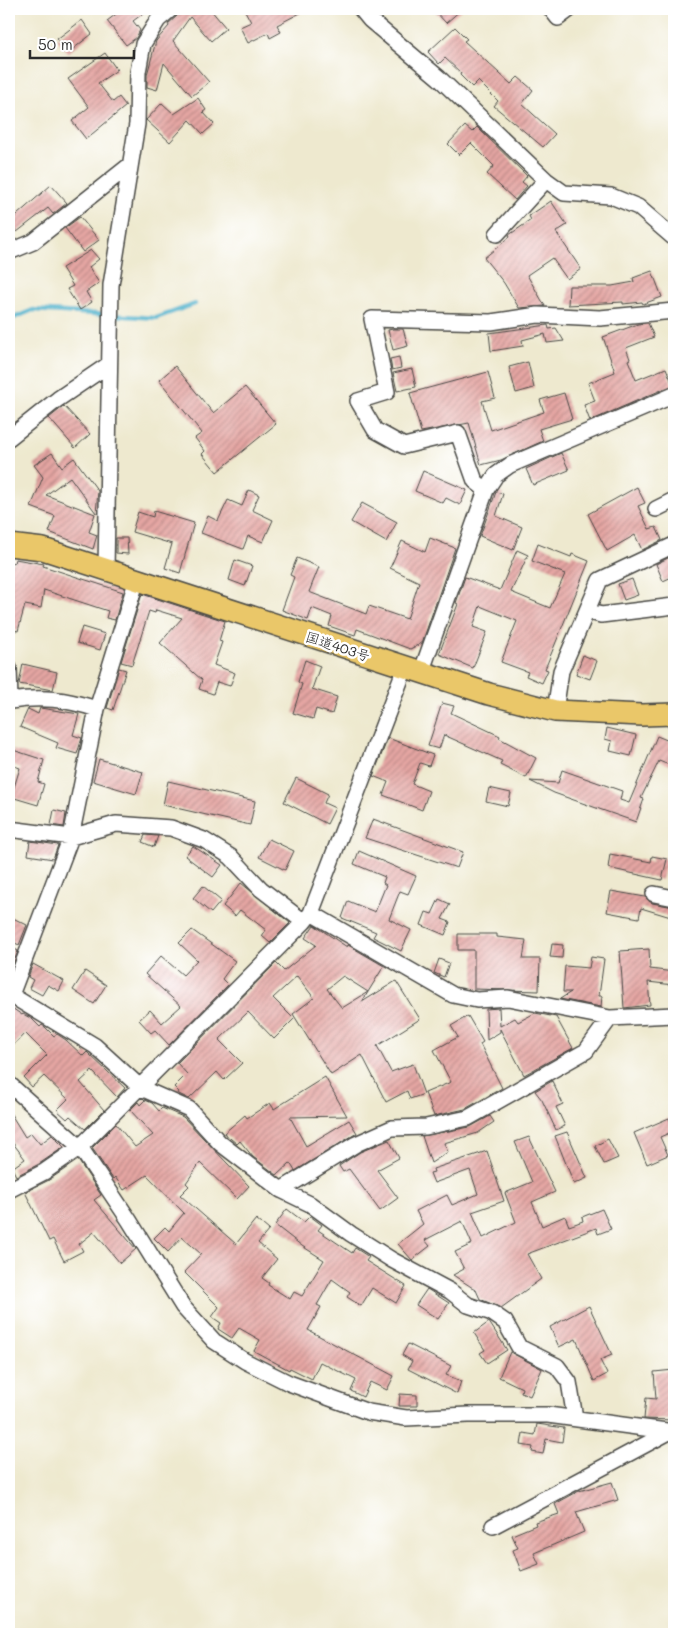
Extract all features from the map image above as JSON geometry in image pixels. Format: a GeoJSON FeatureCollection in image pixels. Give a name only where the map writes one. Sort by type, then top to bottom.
{"type":"FeatureCollection","features":[{"type":"Feature","properties":{"kind":"highway","name":"国道403号"},"geometry":{"type":"LineString","coordinates":[[9,545],[43,549],[489,694],[556,711],[642,715],[674,714]]}},
{"type":"Feature","properties":{"kind":"street"},"geometry":{"type":"LineString","coordinates":[[106,569],[108,365],[111,285],[137,124],[138,72],[143,44],[158,20],[171,9]]}},
{"type":"Feature","properties":{"kind":"street"},"geometry":{"type":"LineString","coordinates":[[361,9],[370,20],[439,78],[546,180],[564,192],[610,196],[638,208],[674,238]]}},
{"type":"Feature","properties":{"kind":"street"},"geometry":{"type":"LineString","coordinates":[[551,9],[558,18],[570,9]]}},
{"type":"Feature","properties":{"kind":"street"},"geometry":{"type":"LineString","coordinates":[[9,252],[33,242],[130,165]]}},
{"type":"Feature","properties":{"kind":"street"},"geometry":{"type":"LineString","coordinates":[[497,234],[546,180]]}},
{"type":"Feature","properties":{"kind":"street"},"geometry":{"type":"LineString","coordinates":[[486,490],[475,481],[458,433],[404,446],[375,430],[358,401],[387,392],[372,319],[491,322],[538,316],[600,318],[674,312]]}},
{"type":"Feature","properties":{"kind":"street"},"geometry":{"type":"LineString","coordinates":[[9,438],[58,399],[108,365]]}},
{"type":"Feature","properties":{"kind":"street"},"geometry":{"type":"LineString","coordinates":[[9,1190],[44,1172],[80,1147],[141,1088],[308,918],[413,670],[486,490],[496,475],[510,465],[674,395]]}},
{"type":"Feature","properties":{"kind":"street"},"geometry":{"type":"LineString","coordinates":[[656,509],[674,500]]}},
{"type":"Feature","properties":{"kind":"street"},"geometry":{"type":"LineString","coordinates":[[556,711],[561,671],[600,580],[674,545]]}},
{"type":"Feature","properties":{"kind":"street"},"geometry":{"type":"LineString","coordinates":[[137,579],[97,708],[71,837],[10,995],[95,1046],[141,1088],[189,1109],[220,1143],[281,1190],[310,1204],[351,1234],[392,1260],[450,1291],[468,1304],[492,1313],[505,1322],[519,1347],[557,1366],[569,1382],[575,1418]]}},
{"type":"Feature","properties":{"kind":"street"},"geometry":{"type":"LineString","coordinates":[[587,611],[601,615],[674,606]]}},
{"type":"Feature","properties":{"kind":"street"},"geometry":{"type":"LineString","coordinates":[[9,668],[10,701],[33,698],[65,699],[97,708]]}},
{"type":"Feature","properties":{"kind":"street"},"geometry":{"type":"LineString","coordinates":[[9,829],[71,837],[116,824],[171,828],[204,840],[231,857],[261,889],[308,918],[453,994],[477,1000],[508,998],[610,1018],[674,1015]]}},
{"type":"Feature","properties":{"kind":"street"},"geometry":{"type":"LineString","coordinates":[[654,894],[674,898]]}},
{"type":"Feature","properties":{"kind":"street"},"geometry":{"type":"LineString","coordinates":[[281,1190],[356,1144],[392,1128],[426,1127],[468,1118],[586,1051],[610,1018]]}},
{"type":"Feature","properties":{"kind":"street"},"geometry":{"type":"LineString","coordinates":[[11,1088],[80,1147],[129,1220],[183,1307],[214,1341],[245,1361],[289,1383],[368,1412],[406,1418],[468,1415],[548,1415],[671,1432]]}},
{"type":"Feature","properties":{"kind":"street"},"geometry":{"type":"LineString","coordinates":[[493,1526],[671,1432]]}},
{"type":"Feature","properties":{"kind":"building"},"geometry":{"type":"Polygon","coordinates":[[[123,9],[149,9],[133,21],[140,30],[136,38],[126,45],[107,21],[123,9]]]}},
{"type":"Feature","properties":{"kind":"building"},"geometry":{"type":"Polygon","coordinates":[[[180,9],[210,9],[226,28],[211,41],[190,17],[173,41],[209,82],[192,96],[164,63],[157,90],[147,87],[147,75],[156,41],[169,26],[168,24],[177,16],[180,9]]]}},
{"type":"Feature","properties":{"kind":"building"},"geometry":{"type":"Polygon","coordinates":[[[244,9],[308,9],[277,25],[281,32],[270,38],[268,33],[248,43],[240,27],[251,22],[244,9]]]}},
{"type":"Feature","properties":{"kind":"building"},"geometry":{"type":"Polygon","coordinates":[[[433,9],[462,9],[446,23],[433,9]]]}},
{"type":"Feature","properties":{"kind":"building"},"geometry":{"type":"Polygon","coordinates":[[[82,20],[92,34],[68,53],[57,39],[82,20]]]}},
{"type":"Feature","properties":{"kind":"building"},"geometry":{"type":"Polygon","coordinates":[[[455,27],[467,39],[464,41],[511,84],[518,77],[533,90],[522,104],[555,134],[543,147],[494,106],[498,101],[478,81],[472,87],[445,58],[439,64],[428,52],[455,27]]]}},
{"type":"Feature","properties":{"kind":"building"},"geometry":{"type":"Polygon","coordinates":[[[105,53],[117,70],[98,83],[113,102],[119,97],[126,106],[86,139],[72,121],[89,107],[68,79],[105,53]]]}},
{"type":"Feature","properties":{"kind":"building"},"geometry":{"type":"Polygon","coordinates":[[[198,98],[206,110],[203,112],[214,124],[203,134],[190,120],[170,142],[146,120],[162,103],[174,114],[198,98]]]}},
{"type":"Feature","properties":{"kind":"building"},"geometry":{"type":"Polygon","coordinates":[[[465,126],[472,132],[477,127],[527,176],[522,182],[527,186],[515,200],[487,174],[494,166],[471,143],[459,155],[448,144],[465,126]]]}},
{"type":"Feature","properties":{"kind":"building"},"geometry":{"type":"Polygon","coordinates":[[[51,185],[67,203],[53,214],[48,208],[17,232],[9,222],[51,185]]]}},
{"type":"Feature","properties":{"kind":"building"},"geometry":{"type":"Polygon","coordinates":[[[551,201],[567,225],[556,232],[581,269],[567,279],[552,258],[527,275],[545,306],[519,308],[504,283],[484,258],[510,237],[509,235],[531,220],[529,216],[551,201]]]}},
{"type":"Feature","properties":{"kind":"building"},"geometry":{"type":"Polygon","coordinates":[[[80,217],[99,240],[83,252],[65,228],[80,217]]]}},
{"type":"Feature","properties":{"kind":"building"},"geometry":{"type":"Polygon","coordinates":[[[91,250],[99,259],[89,267],[99,283],[86,292],[92,302],[80,310],[67,289],[73,286],[62,268],[91,250]]]}},
{"type":"Feature","properties":{"kind":"building"},"geometry":{"type":"Polygon","coordinates":[[[652,271],[662,297],[643,304],[642,302],[623,304],[623,302],[568,305],[569,286],[612,286],[634,282],[633,278],[652,271]]]}},
{"type":"Feature","properties":{"kind":"building"},"geometry":{"type":"Polygon","coordinates":[[[648,323],[654,337],[626,348],[630,359],[628,360],[636,380],[666,368],[673,385],[590,421],[584,405],[595,401],[588,383],[615,372],[603,337],[638,324],[648,323]]]}},
{"type":"Feature","properties":{"kind":"building"},"geometry":{"type":"Polygon","coordinates":[[[548,325],[549,329],[556,328],[564,341],[547,343],[545,334],[522,340],[523,346],[491,351],[489,333],[548,325]]]}},
{"type":"Feature","properties":{"kind":"building"},"geometry":{"type":"Polygon","coordinates":[[[403,329],[408,346],[393,350],[388,330],[403,329]]]}},
{"type":"Feature","properties":{"kind":"building"},"geometry":{"type":"Polygon","coordinates":[[[399,357],[401,368],[392,370],[390,359],[399,357]]]}},
{"type":"Feature","properties":{"kind":"building"},"geometry":{"type":"Polygon","coordinates":[[[528,362],[534,388],[516,393],[509,367],[528,362]]]}},
{"type":"Feature","properties":{"kind":"building"},"geometry":{"type":"Polygon","coordinates":[[[175,366],[213,413],[245,387],[276,424],[217,472],[202,454],[205,451],[195,438],[202,433],[159,380],[175,366]]]}},
{"type":"Feature","properties":{"kind":"building"},"geometry":{"type":"Polygon","coordinates":[[[412,369],[416,387],[397,391],[393,373],[412,369]]]}},
{"type":"Feature","properties":{"kind":"building"},"geometry":{"type":"Polygon","coordinates":[[[488,372],[495,398],[482,401],[491,430],[544,412],[540,400],[564,393],[572,419],[539,429],[543,441],[501,460],[481,465],[469,423],[421,432],[410,393],[488,372]]]}},
{"type":"Feature","properties":{"kind":"building"},"geometry":{"type":"Polygon","coordinates":[[[64,406],[90,434],[75,448],[49,418],[64,406]]]}},
{"type":"Feature","properties":{"kind":"building"},"geometry":{"type":"Polygon","coordinates":[[[52,453],[62,467],[74,458],[98,491],[96,513],[70,477],[46,495],[95,514],[89,532],[97,535],[93,549],[49,532],[55,516],[31,507],[43,477],[34,465],[52,453]]]}},
{"type":"Feature","properties":{"kind":"building"},"geometry":{"type":"Polygon","coordinates":[[[561,453],[569,470],[533,485],[526,469],[561,453]]]}},
{"type":"Feature","properties":{"kind":"building"},"geometry":{"type":"Polygon","coordinates":[[[423,471],[467,490],[460,505],[446,498],[443,503],[415,491],[423,471]]]}},
{"type":"Feature","properties":{"kind":"building"},"geometry":{"type":"Polygon","coordinates":[[[637,487],[645,503],[638,506],[649,529],[656,527],[662,540],[642,550],[635,535],[607,551],[588,514],[637,487]]]}},
{"type":"Feature","properties":{"kind":"building"},"geometry":{"type":"Polygon","coordinates":[[[249,490],[259,495],[252,510],[273,520],[263,542],[248,536],[243,549],[201,533],[208,516],[218,521],[228,500],[242,506],[249,490]]]}},
{"type":"Feature","properties":{"kind":"building"},"geometry":{"type":"Polygon","coordinates":[[[496,492],[503,494],[496,516],[522,527],[513,550],[480,536],[496,492]]]}},
{"type":"Feature","properties":{"kind":"building"},"geometry":{"type":"Polygon","coordinates":[[[362,503],[397,522],[386,542],[351,522],[362,503]]]}},
{"type":"Feature","properties":{"kind":"building"},"geometry":{"type":"Polygon","coordinates":[[[154,511],[194,523],[180,573],[165,568],[172,544],[132,532],[138,512],[153,517],[154,511]]]}},
{"type":"Feature","properties":{"kind":"building"},"geometry":{"type":"Polygon","coordinates":[[[116,538],[127,538],[128,554],[116,553],[116,538]]]}},
{"type":"Feature","properties":{"kind":"building"},"geometry":{"type":"Polygon","coordinates":[[[430,538],[455,548],[422,643],[410,649],[357,629],[355,635],[329,626],[332,616],[312,608],[308,620],[282,610],[294,577],[290,575],[297,558],[319,567],[309,592],[366,614],[369,606],[407,619],[419,582],[390,568],[402,541],[425,552],[430,538]]]}},
{"type":"Feature","properties":{"kind":"building"},"geometry":{"type":"Polygon","coordinates":[[[538,544],[571,557],[572,554],[589,561],[545,669],[548,670],[542,683],[526,676],[528,672],[501,662],[517,621],[480,606],[473,627],[487,632],[473,668],[439,654],[458,604],[456,603],[465,577],[500,590],[517,550],[528,555],[511,592],[550,608],[565,574],[532,561],[538,544]]]}},
{"type":"Feature","properties":{"kind":"building"},"geometry":{"type":"Polygon","coordinates":[[[670,557],[674,576],[663,581],[656,564],[670,557]]]}},
{"type":"Feature","properties":{"kind":"building"},"geometry":{"type":"Polygon","coordinates":[[[15,559],[44,564],[43,566],[123,592],[115,620],[106,618],[108,611],[44,590],[41,608],[25,605],[18,631],[9,629],[9,562],[14,563],[15,559]]]}},
{"type":"Feature","properties":{"kind":"building"},"geometry":{"type":"Polygon","coordinates":[[[235,560],[252,566],[245,586],[229,580],[235,560]]]}},
{"type":"Feature","properties":{"kind":"building"},"geometry":{"type":"Polygon","coordinates":[[[632,579],[638,595],[624,600],[618,584],[632,579]]]}},
{"type":"Feature","properties":{"kind":"building"},"geometry":{"type":"Polygon","coordinates":[[[142,594],[225,621],[219,641],[222,642],[214,665],[235,673],[230,686],[217,682],[213,694],[199,689],[202,680],[160,643],[182,618],[156,610],[155,613],[149,611],[132,665],[121,662],[142,594]]]}},
{"type":"Feature","properties":{"kind":"building"},"geometry":{"type":"Polygon","coordinates":[[[82,627],[105,634],[100,650],[77,643],[82,627]]]}},
{"type":"Feature","properties":{"kind":"building"},"geometry":{"type":"Polygon","coordinates":[[[583,655],[597,661],[590,679],[576,674],[583,655]]]}},
{"type":"Feature","properties":{"kind":"building"},"geometry":{"type":"Polygon","coordinates":[[[305,660],[320,666],[312,689],[337,697],[332,714],[316,709],[313,719],[293,713],[302,684],[298,682],[305,660]]]}},
{"type":"Feature","properties":{"kind":"building"},"geometry":{"type":"Polygon","coordinates":[[[23,664],[57,672],[53,690],[19,684],[23,664]]]}},
{"type":"Feature","properties":{"kind":"building"},"geometry":{"type":"Polygon","coordinates":[[[119,668],[126,670],[113,710],[107,708],[119,668]]]}},
{"type":"Feature","properties":{"kind":"building"},"geometry":{"type":"Polygon","coordinates":[[[442,703],[454,706],[451,713],[500,736],[499,738],[536,758],[526,778],[500,765],[502,761],[444,735],[439,749],[428,746],[442,703]]]}},
{"type":"Feature","properties":{"kind":"building"},"geometry":{"type":"Polygon","coordinates":[[[40,708],[79,714],[73,735],[82,738],[77,754],[56,748],[58,743],[20,727],[28,709],[38,714],[40,708]]]}},
{"type":"Feature","properties":{"kind":"building"},"geometry":{"type":"Polygon","coordinates":[[[607,728],[636,735],[631,756],[610,751],[612,741],[605,739],[607,728]]]}},
{"type":"Feature","properties":{"kind":"building"},"geometry":{"type":"Polygon","coordinates":[[[657,736],[674,743],[674,767],[659,761],[641,798],[644,799],[636,822],[554,793],[530,781],[558,783],[562,770],[622,791],[620,800],[629,803],[657,736]]]}},
{"type":"Feature","properties":{"kind":"building"},"geometry":{"type":"Polygon","coordinates":[[[388,738],[433,755],[429,766],[420,763],[412,784],[429,791],[422,810],[383,795],[388,782],[373,776],[388,738]]]}},
{"type":"Feature","properties":{"kind":"building"},"geometry":{"type":"Polygon","coordinates":[[[13,750],[44,760],[38,782],[44,784],[38,805],[11,797],[20,768],[9,764],[9,752],[13,753],[13,750]]]}},
{"type":"Feature","properties":{"kind":"building"},"geometry":{"type":"Polygon","coordinates":[[[99,759],[143,772],[136,794],[93,781],[99,759]]]}},
{"type":"Feature","properties":{"kind":"building"},"geometry":{"type":"Polygon","coordinates":[[[296,778],[328,794],[324,803],[335,808],[327,824],[284,802],[296,778]]]}},
{"type":"Feature","properties":{"kind":"building"},"geometry":{"type":"Polygon","coordinates":[[[168,781],[255,801],[250,825],[163,805],[168,781]]]}},
{"type":"Feature","properties":{"kind":"building"},"geometry":{"type":"Polygon","coordinates":[[[489,788],[511,793],[508,806],[486,801],[489,788]]]}},
{"type":"Feature","properties":{"kind":"building"},"geometry":{"type":"Polygon","coordinates":[[[54,810],[66,813],[64,827],[51,825],[54,810]]]}},
{"type":"Feature","properties":{"kind":"building"},"geometry":{"type":"Polygon","coordinates":[[[373,819],[463,852],[457,868],[365,838],[373,819]]]}},
{"type":"Feature","properties":{"kind":"building"},"geometry":{"type":"Polygon","coordinates":[[[145,835],[158,836],[154,847],[142,842],[145,835]]]}},
{"type":"Feature","properties":{"kind":"building"},"geometry":{"type":"Polygon","coordinates":[[[269,839],[294,851],[285,870],[259,857],[269,839]]]}},
{"type":"Feature","properties":{"kind":"building"},"geometry":{"type":"Polygon","coordinates":[[[30,841],[58,845],[53,859],[28,855],[30,841]]]}},
{"type":"Feature","properties":{"kind":"building"},"geometry":{"type":"Polygon","coordinates":[[[193,846],[222,865],[213,877],[185,856],[193,846]]]}},
{"type":"Feature","properties":{"kind":"building"},"geometry":{"type":"Polygon","coordinates":[[[359,851],[416,876],[408,894],[400,891],[389,919],[411,930],[401,951],[373,937],[376,932],[342,918],[348,901],[375,912],[386,885],[383,883],[385,877],[354,864],[359,851]]]}},
{"type":"Feature","properties":{"kind":"building"},"geometry":{"type":"Polygon","coordinates":[[[610,854],[651,862],[652,856],[667,859],[662,880],[608,868],[610,854]]]}},
{"type":"Feature","properties":{"kind":"building"},"geometry":{"type":"Polygon","coordinates":[[[241,883],[290,923],[270,943],[262,936],[266,930],[240,910],[235,916],[223,906],[241,883]]]}},
{"type":"Feature","properties":{"kind":"building"},"geometry":{"type":"Polygon","coordinates":[[[203,886],[221,901],[211,913],[193,898],[203,886]]]}},
{"type":"Feature","properties":{"kind":"building"},"geometry":{"type":"Polygon","coordinates":[[[611,891],[645,897],[652,903],[674,907],[674,918],[641,908],[639,918],[607,912],[611,891]]]}},
{"type":"Feature","properties":{"kind":"building"},"geometry":{"type":"Polygon","coordinates":[[[439,899],[450,904],[442,919],[450,922],[445,935],[421,925],[426,912],[432,914],[439,899]]]}},
{"type":"Feature","properties":{"kind":"building"},"geometry":{"type":"Polygon","coordinates":[[[9,916],[27,925],[19,945],[9,940],[9,916]]]}},
{"type":"Feature","properties":{"kind":"building"},"geometry":{"type":"Polygon","coordinates":[[[314,925],[347,947],[348,945],[384,966],[362,1002],[396,981],[420,1019],[377,1046],[391,1072],[413,1064],[424,1094],[410,1099],[407,1091],[386,1102],[362,1055],[331,1075],[293,1014],[314,998],[297,976],[273,998],[294,1019],[274,1039],[248,1012],[219,1040],[242,1063],[224,1080],[217,1072],[189,1099],[177,1093],[179,1092],[174,1087],[187,1074],[177,1063],[276,963],[284,971],[316,945],[305,938],[314,925]],[[343,976],[327,989],[342,1008],[368,992],[343,976]]]}},
{"type":"Feature","properties":{"kind":"building"},"geometry":{"type":"Polygon","coordinates":[[[192,930],[235,961],[222,979],[228,985],[169,1045],[155,1030],[151,1033],[139,1020],[150,1010],[162,1023],[181,1006],[145,974],[161,956],[183,975],[197,960],[179,943],[192,930]]]}},
{"type":"Feature","properties":{"kind":"building"},"geometry":{"type":"Polygon","coordinates":[[[458,934],[497,934],[497,937],[526,940],[523,959],[540,959],[539,991],[474,989],[474,950],[458,950],[458,934]]]}},
{"type":"Feature","properties":{"kind":"building"},"geometry":{"type":"Polygon","coordinates":[[[552,944],[563,945],[562,958],[550,957],[552,944]]]}},
{"type":"Feature","properties":{"kind":"building"},"geometry":{"type":"Polygon","coordinates":[[[13,948],[18,951],[9,975],[9,952],[11,953],[13,948]]]}},
{"type":"Feature","properties":{"kind":"building"},"geometry":{"type":"Polygon","coordinates":[[[649,949],[650,969],[674,972],[674,985],[648,982],[650,1005],[624,1008],[620,951],[649,949]]]}},
{"type":"Feature","properties":{"kind":"building"},"geometry":{"type":"Polygon","coordinates":[[[591,957],[604,959],[599,996],[602,996],[601,1007],[560,999],[571,992],[563,992],[565,966],[589,968],[591,957]]]}},
{"type":"Feature","properties":{"kind":"building"},"geometry":{"type":"Polygon","coordinates":[[[439,959],[449,963],[444,977],[434,973],[439,959]]]}},
{"type":"Feature","properties":{"kind":"building"},"geometry":{"type":"Polygon","coordinates":[[[33,964],[64,981],[59,991],[48,985],[42,995],[29,988],[33,980],[28,977],[33,964]]]}},
{"type":"Feature","properties":{"kind":"building"},"geometry":{"type":"Polygon","coordinates":[[[85,971],[106,985],[94,1004],[73,990],[85,971]]]}},
{"type":"Feature","properties":{"kind":"building"},"geometry":{"type":"Polygon","coordinates":[[[9,1006],[32,1019],[40,1027],[42,1025],[45,1027],[54,1036],[57,1034],[66,1040],[83,1056],[87,1052],[125,1088],[117,1097],[92,1071],[80,1082],[104,1110],[85,1129],[70,1116],[67,1119],[57,1110],[68,1099],[44,1076],[32,1087],[24,1078],[47,1055],[25,1033],[9,1050],[9,1006]]]}},
{"type":"Feature","properties":{"kind":"building"},"geometry":{"type":"Polygon","coordinates":[[[499,1008],[500,1026],[515,1018],[518,1022],[535,1013],[556,1017],[573,1048],[524,1075],[500,1029],[500,1032],[487,1040],[486,1009],[499,1008]]]}},
{"type":"Feature","properties":{"kind":"building"},"geometry":{"type":"Polygon","coordinates":[[[468,1016],[483,1042],[480,1044],[502,1088],[465,1109],[434,1116],[425,1093],[451,1082],[434,1050],[458,1037],[451,1026],[468,1016]]]}},
{"type":"Feature","properties":{"kind":"building"},"geometry":{"type":"Polygon","coordinates":[[[325,1077],[347,1116],[290,1117],[306,1146],[349,1120],[357,1133],[295,1171],[290,1163],[277,1175],[253,1157],[240,1141],[237,1144],[224,1133],[245,1115],[247,1118],[270,1103],[274,1109],[325,1077]]]}},
{"type":"Feature","properties":{"kind":"building"},"geometry":{"type":"Polygon","coordinates":[[[552,1081],[563,1104],[556,1107],[565,1126],[556,1130],[542,1100],[535,1091],[552,1081]]]}},
{"type":"Feature","properties":{"kind":"building"},"geometry":{"type":"Polygon","coordinates":[[[145,1100],[152,1103],[159,1111],[162,1108],[183,1117],[249,1186],[237,1199],[200,1163],[186,1183],[189,1186],[180,1195],[236,1244],[256,1219],[269,1230],[258,1243],[277,1259],[262,1278],[269,1283],[268,1285],[290,1299],[294,1292],[302,1296],[324,1260],[275,1225],[287,1209],[304,1222],[310,1216],[322,1225],[318,1230],[352,1253],[355,1248],[369,1257],[366,1261],[406,1286],[396,1303],[372,1288],[361,1306],[347,1297],[350,1292],[332,1279],[317,1305],[321,1307],[308,1330],[394,1376],[387,1390],[370,1382],[363,1397],[351,1391],[356,1380],[320,1362],[312,1379],[290,1368],[289,1370],[254,1351],[260,1340],[239,1328],[232,1338],[218,1329],[221,1323],[212,1317],[219,1307],[184,1272],[201,1254],[182,1237],[168,1252],[154,1238],[165,1227],[169,1231],[184,1213],[147,1175],[124,1190],[115,1177],[113,1179],[92,1148],[116,1124],[135,1147],[153,1135],[130,1110],[138,1102],[140,1105],[145,1100]]]}},
{"type":"Feature","properties":{"kind":"building"},"geometry":{"type":"Polygon","coordinates":[[[9,1111],[25,1137],[31,1133],[40,1144],[52,1135],[64,1147],[39,1164],[16,1176],[12,1168],[25,1159],[9,1138],[9,1111]]]}},
{"type":"Feature","properties":{"kind":"building"},"geometry":{"type":"Polygon","coordinates":[[[490,1116],[494,1122],[478,1133],[444,1143],[448,1152],[431,1163],[422,1136],[470,1127],[490,1116]]]}},
{"type":"Feature","properties":{"kind":"building"},"geometry":{"type":"Polygon","coordinates":[[[669,1118],[674,1131],[660,1137],[668,1155],[647,1164],[634,1133],[669,1118]]]}},
{"type":"Feature","properties":{"kind":"building"},"geometry":{"type":"Polygon","coordinates":[[[567,1132],[587,1178],[574,1184],[555,1136],[567,1132]]]}},
{"type":"Feature","properties":{"kind":"building"},"geometry":{"type":"Polygon","coordinates":[[[529,1137],[555,1192],[532,1202],[542,1226],[565,1216],[569,1226],[583,1221],[582,1217],[602,1209],[611,1229],[598,1234],[596,1228],[527,1254],[541,1279],[501,1308],[480,1299],[476,1290],[453,1275],[464,1269],[455,1252],[472,1244],[462,1221],[425,1240],[430,1246],[412,1260],[398,1244],[423,1224],[416,1211],[447,1195],[452,1205],[478,1194],[470,1170],[434,1183],[430,1173],[434,1172],[433,1169],[487,1151],[504,1201],[472,1212],[483,1238],[516,1222],[505,1193],[532,1182],[515,1142],[529,1137]]]}},
{"type":"Feature","properties":{"kind":"building"},"geometry":{"type":"Polygon","coordinates":[[[608,1139],[618,1158],[604,1164],[595,1146],[608,1139]]]}},
{"type":"Feature","properties":{"kind":"building"},"geometry":{"type":"Polygon","coordinates":[[[389,1140],[399,1158],[377,1170],[398,1198],[380,1211],[349,1169],[343,1172],[339,1166],[360,1152],[389,1140]]]}},
{"type":"Feature","properties":{"kind":"building"},"geometry":{"type":"Polygon","coordinates":[[[78,1160],[101,1195],[94,1200],[136,1249],[120,1263],[94,1232],[79,1244],[83,1251],[64,1261],[53,1239],[49,1241],[25,1192],[49,1180],[78,1160]]]}},
{"type":"Feature","properties":{"kind":"building"},"geometry":{"type":"Polygon","coordinates":[[[427,1289],[449,1303],[438,1319],[416,1305],[427,1289]]]}},
{"type":"Feature","properties":{"kind":"building"},"geometry":{"type":"Polygon","coordinates":[[[589,1306],[612,1355],[600,1360],[607,1374],[594,1381],[576,1339],[559,1347],[550,1327],[589,1306]]]}},
{"type":"Feature","properties":{"kind":"building"},"geometry":{"type":"Polygon","coordinates":[[[489,1322],[507,1350],[487,1363],[480,1353],[485,1350],[474,1333],[489,1322]]]}},
{"type":"Feature","properties":{"kind":"building"},"geometry":{"type":"Polygon","coordinates":[[[408,1344],[451,1366],[446,1375],[461,1381],[457,1394],[408,1369],[412,1361],[402,1355],[408,1344]]]}},
{"type":"Feature","properties":{"kind":"building"},"geometry":{"type":"Polygon","coordinates":[[[510,1352],[542,1369],[530,1396],[521,1392],[522,1388],[499,1377],[510,1352]]]}},
{"type":"Feature","properties":{"kind":"building"},"geometry":{"type":"Polygon","coordinates":[[[674,1370],[674,1420],[644,1419],[646,1398],[656,1399],[654,1372],[674,1370]]]}},
{"type":"Feature","properties":{"kind":"building"},"geometry":{"type":"Polygon","coordinates":[[[400,1394],[417,1395],[417,1406],[399,1406],[400,1394]]]}},
{"type":"Feature","properties":{"kind":"building"},"geometry":{"type":"Polygon","coordinates":[[[537,1424],[564,1428],[562,1442],[546,1439],[543,1454],[532,1452],[533,1447],[521,1445],[523,1433],[535,1435],[537,1424]]]}},
{"type":"Feature","properties":{"kind":"building"},"geometry":{"type":"Polygon","coordinates":[[[612,1482],[618,1500],[576,1512],[584,1532],[534,1553],[539,1564],[521,1571],[513,1550],[518,1548],[512,1535],[536,1525],[535,1522],[559,1514],[555,1504],[579,1491],[612,1482]]]}},
{"type":"Feature","properties":{"kind":"waterway"},"geometry":{"type":"LineString","coordinates":[[9,320],[33,310],[156,318],[195,304]]}}]}
